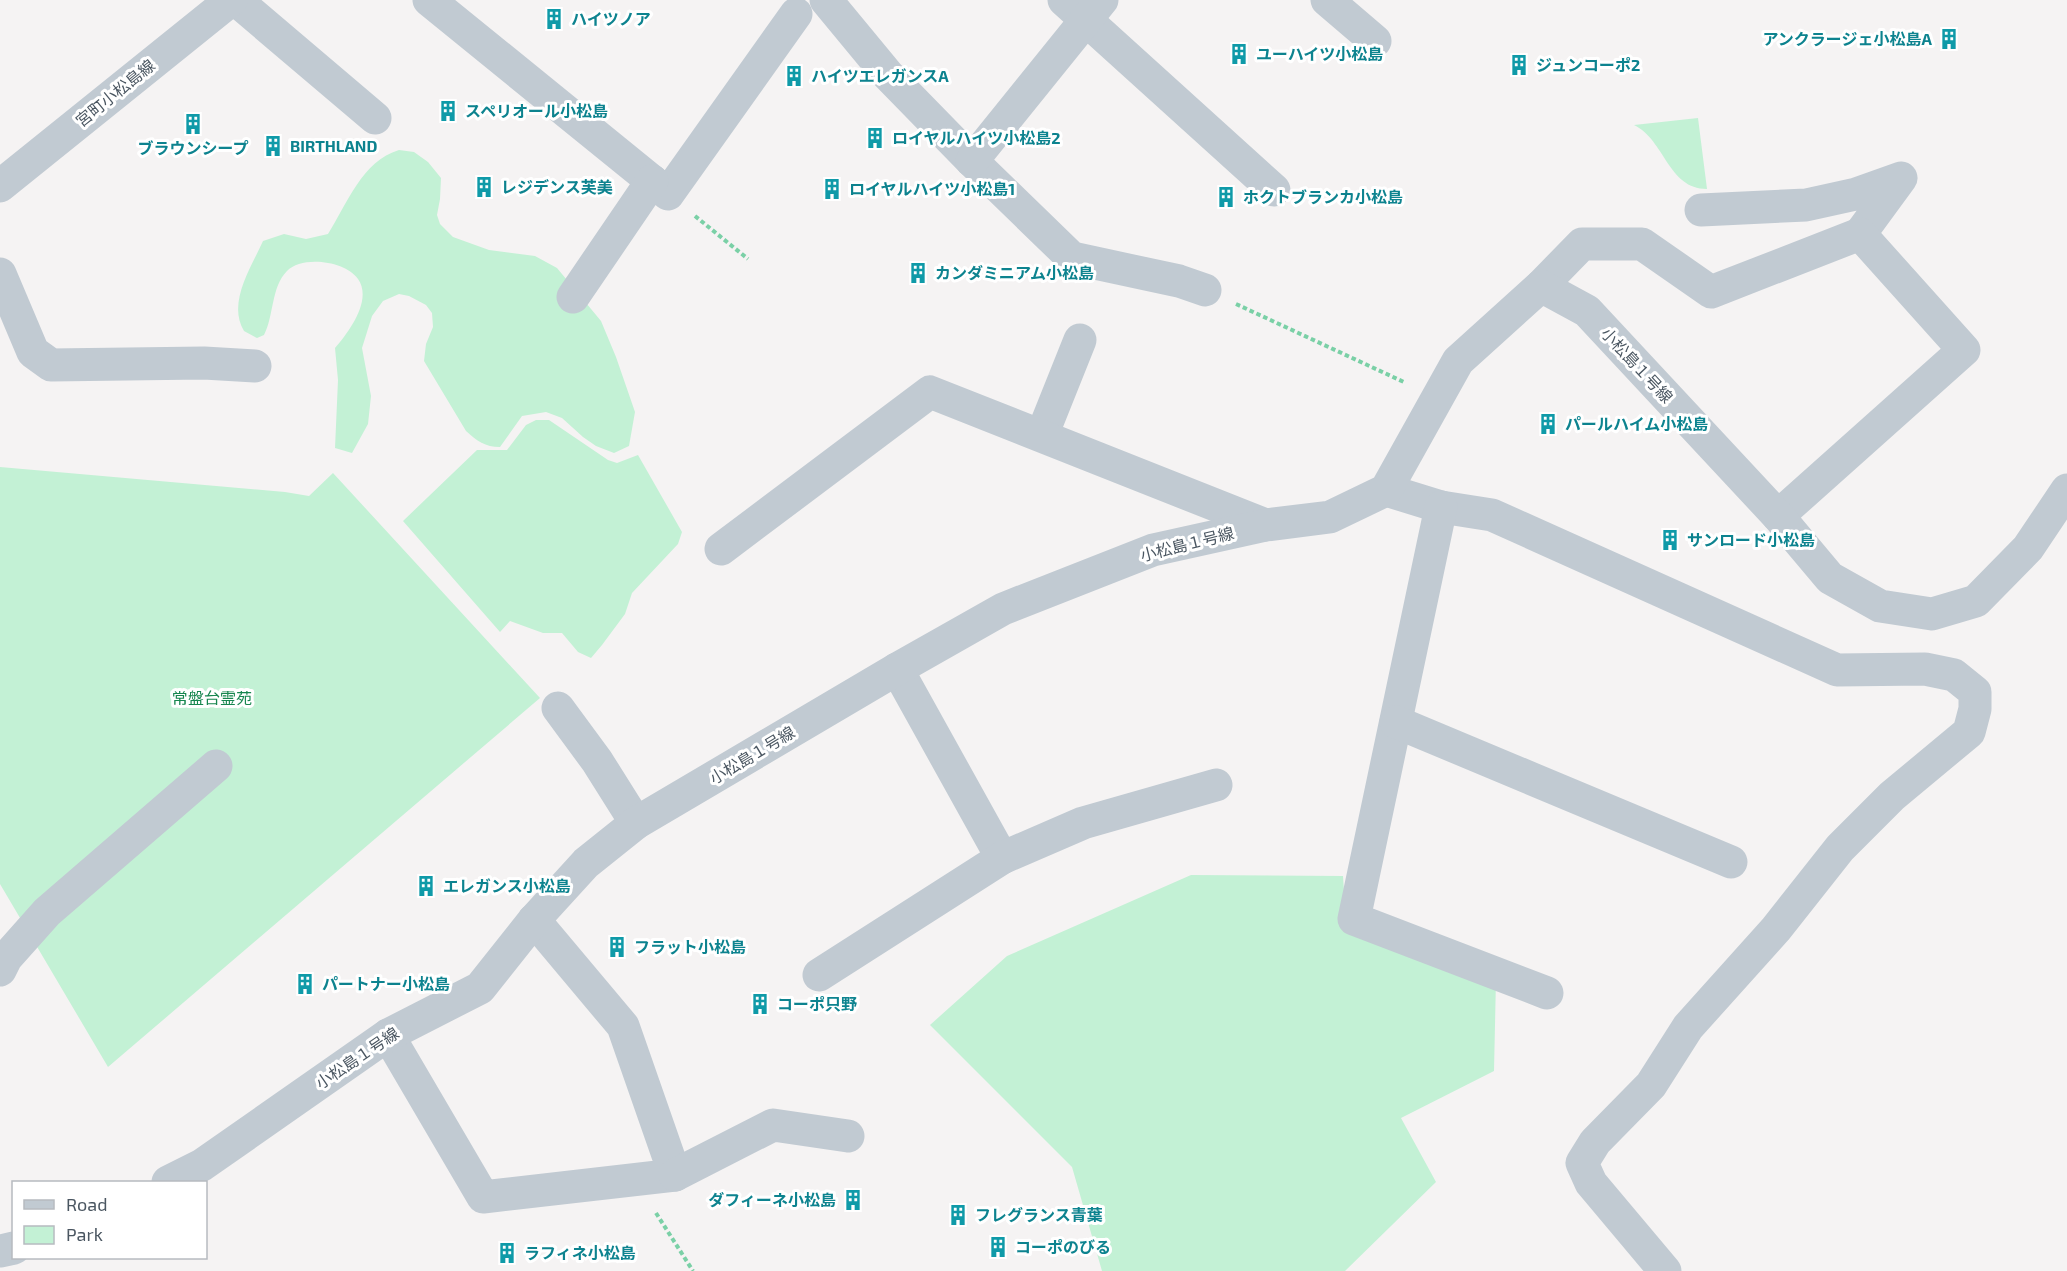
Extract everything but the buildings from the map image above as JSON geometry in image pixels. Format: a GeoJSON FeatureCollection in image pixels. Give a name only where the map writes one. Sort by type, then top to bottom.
{"type":"FeatureCollection","features":[{"type":"Feature","properties":{"kind":"street","name":"宮町小松島線"},"geometry":{"type":"LineString","coordinates":[[0,186],[231,0]]}},
{"type":"Feature","properties":{"kind":"street"},"geometry":{"type":"LineString","coordinates":[[236,0],[375,118]]}},
{"type":"Feature","properties":{"kind":"street"},"geometry":{"type":"LineString","coordinates":[[429,0],[660,187]]}},
{"type":"Feature","properties":{"kind":"street"},"geometry":{"type":"LineString","coordinates":[[826,0],[888,75],[1072,258],[1179,281],[1205,290]]}},
{"type":"Feature","properties":{"kind":"street"},"geometry":{"type":"LineString","coordinates":[[1327,0],[1375,41]]}},
{"type":"Feature","properties":{"kind":"street"},"geometry":{"type":"LineString","coordinates":[[972,161],[1084,7],[1274,190]]}},
{"type":"Feature","properties":{"kind":"street"},"geometry":{"type":"LineString","coordinates":[[573,297],[796,14]]}},
{"type":"Feature","properties":{"kind":"street"},"geometry":{"type":"LineString","coordinates":[[1665,1271],[1591,1183],[1582,1162],[1595,1142],[1651,1085],[1688,1027],[1776,929],[1839,848],[1892,796],[1969,732],[1975,709],[1975,692],[1954,675],[1925,669],[1837,670],[1492,515],[1441,507],[1386,490],[1458,361],[1541,286],[1582,244],[1642,244],[1711,292],[1860,234],[1901,178],[1856,194],[1806,205],[1701,210]]}},
{"type":"Feature","properties":{"kind":"street"},"geometry":{"type":"LineString","coordinates":[[1778,516],[1964,350],[1860,234]]}},
{"type":"Feature","properties":{"kind":"street"},"geometry":{"type":"LineString","coordinates":[[0,274],[33,352],[51,365],[204,363],[255,366]]}},
{"type":"Feature","properties":{"kind":"street","name":"小松島１号線"},"geometry":{"type":"LineString","coordinates":[[1541,286],[1587,311],[1778,516],[1830,578],[1880,606],[1932,614],[1976,601],[2028,548],[2067,490]]}},
{"type":"Feature","properties":{"kind":"street"},"geometry":{"type":"LineString","coordinates":[[1041,435],[1080,340]]}},
{"type":"Feature","properties":{"kind":"street"},"geometry":{"type":"LineString","coordinates":[[722,549],[930,392],[1266,525]]}},
{"type":"Feature","properties":{"kind":"street","name":"小松島１号線"},"geometry":{"type":"LineString","coordinates":[[170,1181],[202,1165],[388,1035],[480,988],[534,920],[586,863],[636,823],[897,669],[1003,609],[1153,550],[1266,525],[1330,517],[1386,490]]}},
{"type":"Feature","properties":{"kind":"street"},"geometry":{"type":"LineString","coordinates":[[1441,507],[1354,919],[1547,993]]}},
{"type":"Feature","properties":{"kind":"street"},"geometry":{"type":"LineString","coordinates":[[897,669],[1002,858]]}},
{"type":"Feature","properties":{"kind":"street"},"geometry":{"type":"LineString","coordinates":[[558,708],[597,761],[636,823]]}},
{"type":"Feature","properties":{"kind":"street"},"geometry":{"type":"LineString","coordinates":[[1396,722],[1731,862]]}},
{"type":"Feature","properties":{"kind":"street"},"geometry":{"type":"LineString","coordinates":[[0,970],[6,958],[47,912],[216,766]]}},
{"type":"Feature","properties":{"kind":"street"},"geometry":{"type":"LineString","coordinates":[[819,975],[1002,858],[1083,823],[1215,785]]}},
{"type":"Feature","properties":{"kind":"street"},"geometry":{"type":"LineString","coordinates":[[534,920],[623,1026],[675,1175]]}},
{"type":"Feature","properties":{"kind":"street"},"geometry":{"type":"LineString","coordinates":[[388,1035],[483,1197],[675,1175],[773,1125],[848,1136]]}},
{"type":"Feature","properties":{"kind":"path"},"geometry":{"type":"LineString","coordinates":[[660,187],[748,259]]}},
{"type":"Feature","properties":{"kind":"path"},"geometry":{"type":"LineString","coordinates":[[1205,290],[1437,398]]}},
{"type":"Feature","properties":{"kind":"path"},"geometry":{"type":"LineString","coordinates":[[634,1180],[693,1271]]}},
{"type":"Feature","properties":{"kind":"green space"},"geometry":{"type":"Polygon","coordinates":[[[1698,118],[1707,189],[1694,187],[1684,181],[1675,173],[1653,141],[1634,125],[1698,118]]]}},
{"type":"Feature","properties":{"kind":"green space"},"geometry":{"type":"Polygon","coordinates":[[[399,150],[414,152],[428,162],[441,178],[437,215],[440,224],[453,237],[489,250],[535,256],[557,268],[601,321],[635,412],[629,446],[614,453],[596,446],[562,418],[546,412],[522,416],[500,447],[486,445],[478,440],[466,431],[424,361],[426,344],[433,327],[432,313],[426,305],[409,296],[399,294],[383,301],[372,316],[362,348],[371,396],[368,424],[352,453],[335,448],[338,380],[335,348],[357,316],[363,297],[358,279],[344,268],[334,264],[303,263],[287,271],[275,293],[264,335],[257,338],[244,331],[239,320],[239,297],[263,241],[284,234],[306,239],[328,234],[365,174],[386,156],[399,150]]]}},
{"type":"Feature","properties":{"kind":"green space"},"geometry":{"type":"Polygon","coordinates":[[[536,420],[549,420],[608,460],[617,463],[638,455],[682,532],[678,544],[632,593],[625,614],[591,658],[578,652],[562,633],[543,633],[510,621],[500,632],[403,521],[477,450],[507,450],[526,425],[536,420]]]}},
{"type":"Feature","properties":{"kind":"green space","name":"常盤台霊苑"},"geometry":{"type":"Polygon","coordinates":[[[0,467],[309,496],[333,473],[540,698],[108,1067],[0,884],[0,467]]]}},
{"type":"Feature","properties":{"kind":"green space"},"geometry":{"type":"Polygon","coordinates":[[[1191,875],[1343,876],[1346,922],[1496,979],[1494,1071],[1401,1118],[1436,1182],[1345,1271],[1102,1271],[1072,1167],[930,1025],[1007,956],[1191,875]]]}},
{"type":"Feature","properties":{"kind":"place","name":"ハイツノア"},"geometry":{"type":"Point","coordinates":[554,19]}},
{"type":"Feature","properties":{"kind":"place","name":"アンクラージェ小松島A"},"geometry":{"type":"Point","coordinates":[1949,39]}},
{"type":"Feature","properties":{"kind":"place","name":"ユーハイツ小松島"},"geometry":{"type":"Point","coordinates":[1239,54]}},
{"type":"Feature","properties":{"kind":"place","name":"ジュンコーポ2"},"geometry":{"type":"Point","coordinates":[1519,65]}},
{"type":"Feature","properties":{"kind":"place","name":"ハイツエレガンスA"},"geometry":{"type":"Point","coordinates":[794,76]}},
{"type":"Feature","properties":{"kind":"place","name":"スペリオール小松島"},"geometry":{"type":"Point","coordinates":[448,111]}},
{"type":"Feature","properties":{"kind":"place","name":"ブラウンシープ"},"geometry":{"type":"Point","coordinates":[193,124]}},
{"type":"Feature","properties":{"kind":"place","name":"ロイヤルハイツ小松島2"},"geometry":{"type":"Point","coordinates":[875,138]}},
{"type":"Feature","properties":{"kind":"place","name":"BIRTHLAND"},"geometry":{"type":"Point","coordinates":[273,146]}},
{"type":"Feature","properties":{"kind":"place","name":"レジデンス芙美"},"geometry":{"type":"Point","coordinates":[484,187]}},
{"type":"Feature","properties":{"kind":"place","name":"ロイヤルハイツ小松島1"},"geometry":{"type":"Point","coordinates":[832,189]}},
{"type":"Feature","properties":{"kind":"place","name":"ホクトブランカ小松島"},"geometry":{"type":"Point","coordinates":[1226,197]}},
{"type":"Feature","properties":{"kind":"place","name":"カンダミニアム小松島"},"geometry":{"type":"Point","coordinates":[918,273]}},
{"type":"Feature","properties":{"kind":"place","name":"パールハイム小松島"},"geometry":{"type":"Point","coordinates":[1548,424]}},
{"type":"Feature","properties":{"kind":"place","name":"サンロード小松島"},"geometry":{"type":"Point","coordinates":[1670,540]}},
{"type":"Feature","properties":{"kind":"place","name":"エレガンス小松島"},"geometry":{"type":"Point","coordinates":[426,886]}},
{"type":"Feature","properties":{"kind":"place","name":"フラット小松島"},"geometry":{"type":"Point","coordinates":[617,947]}},
{"type":"Feature","properties":{"kind":"place","name":"パートナー小松島"},"geometry":{"type":"Point","coordinates":[305,984]}},
{"type":"Feature","properties":{"kind":"place","name":"コーポ只野"},"geometry":{"type":"Point","coordinates":[760,1004]}},
{"type":"Feature","properties":{"kind":"place","name":"ダフィーネ小松島"},"geometry":{"type":"Point","coordinates":[853,1200]}},
{"type":"Feature","properties":{"kind":"place","name":"フレグランス青葉"},"geometry":{"type":"Point","coordinates":[958,1215]}},
{"type":"Feature","properties":{"kind":"place","name":"コーポのびる"},"geometry":{"type":"Point","coordinates":[998,1247]}},
{"type":"Feature","properties":{"kind":"place","name":"ラフィネ小松島"},"geometry":{"type":"Point","coordinates":[507,1253]}}]}
